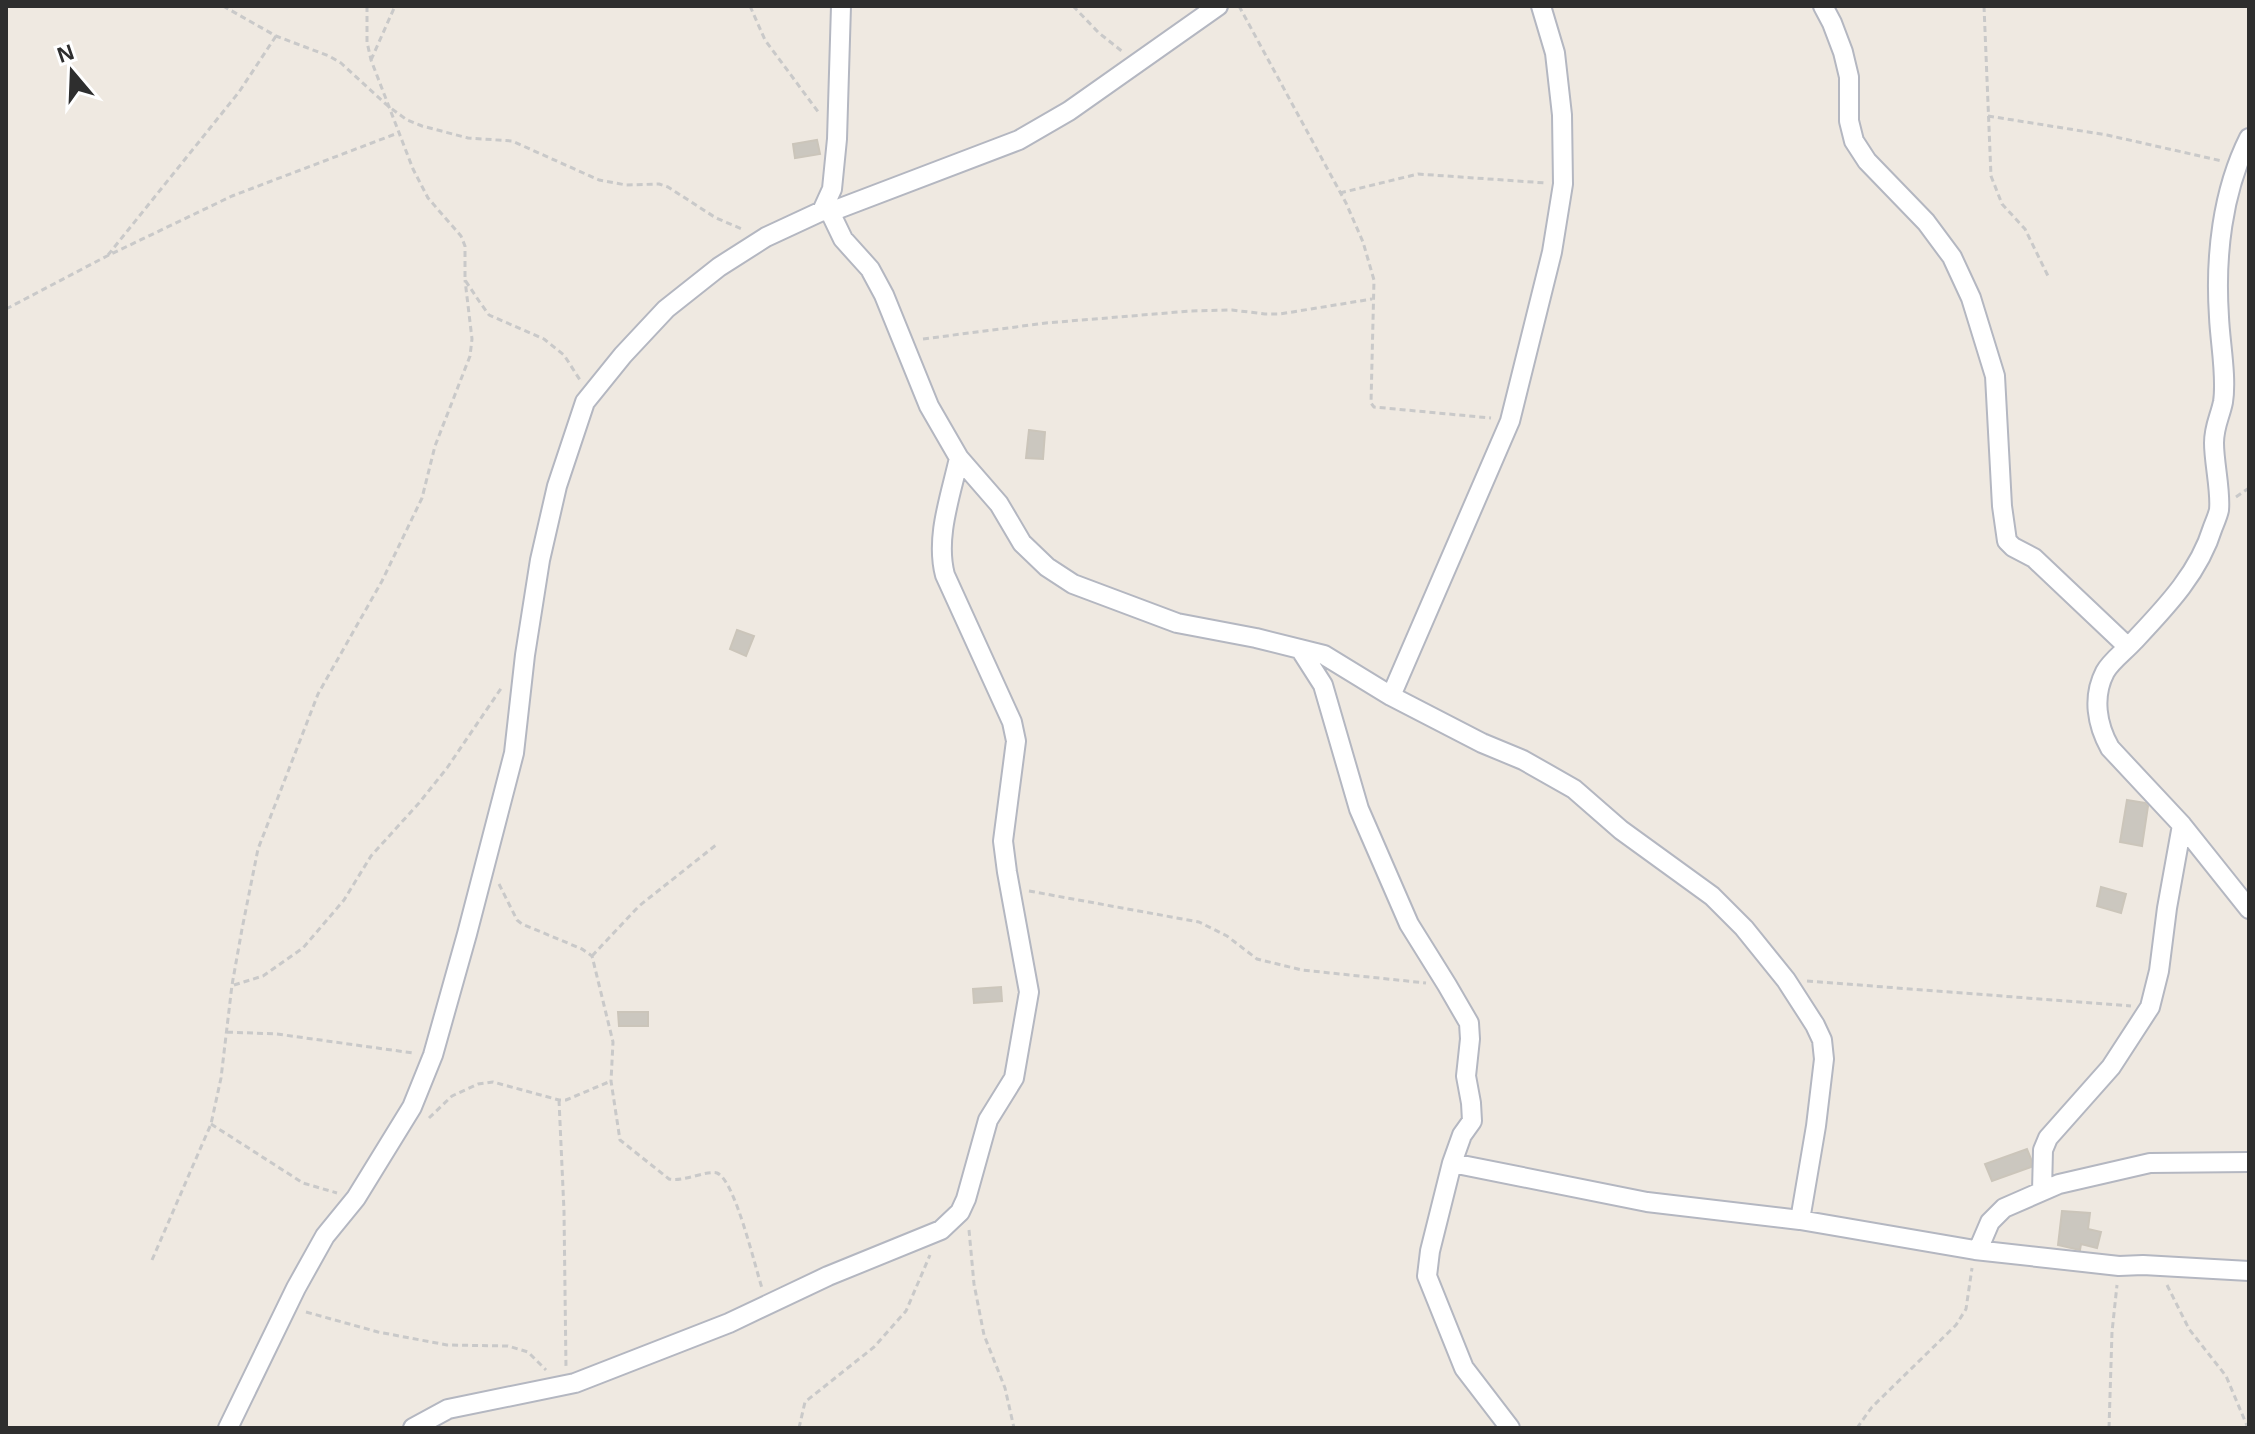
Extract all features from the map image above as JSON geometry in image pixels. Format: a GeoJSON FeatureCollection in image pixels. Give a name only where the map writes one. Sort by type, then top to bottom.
{"type":"FeatureCollection","features":[{"type":"Feature","properties":{"kind":"street"},"geometry":{"type":"LineString","coordinates":[[841,6],[836,151],[826,211],[843,239],[870,269],[884,295],[929,406],[959,458],[999,504],[1022,543],[1047,567],[1073,584],[1177,623],[1324,655],[1391,696],[1482,743],[1523,760],[1574,789],[1621,830],[1712,896],[1744,928],[1786,980],[1822,1040],[1824,1059],[1800,1220]]}},
{"type":"Feature","properties":{"kind":"street"},"geometry":{"type":"LineString","coordinates":[[228,1428],[325,1236],[356,1198],[412,1107],[433,1055],[514,753],[540,560],[557,486],[585,402],[666,309],[719,267],[766,237],[826,211],[1019,140],[1069,111],[1218,6]]}},
{"type":"Feature","properties":{"kind":"street"},"geometry":{"type":"LineString","coordinates":[[1391,696],[1510,421],[1552,252],[1563,184],[1562,115],[1555,53],[1541,6]]}},
{"type":"Feature","properties":{"kind":"street"},"geometry":{"type":"LineString","coordinates":[[1823,6],[1832,23],[1849,77],[1849,121],[1854,141],[1867,161],[1926,222],[1952,257],[1971,298],[1995,376],[2002,506],[2007,541],[2034,558],[2128,647]]}},
{"type":"Feature","properties":{"kind":"street"},"geometry":{"type":"LineString","coordinates":[[2249,138],[2227,200],[2220,243],[2218,294],[2223,402],[2214,427],[2219,510],[2208,543],[2193,570],[2172,600],[2105,671],[2097,696],[2098,717],[2110,748],[2182,825],[2249,909]]}},
{"type":"Feature","properties":{"kind":"street"},"geometry":{"type":"LineString","coordinates":[[413,1428],[448,1409],[561,1386],[729,1323],[828,1276],[941,1230],[960,1212],[988,1120],[1014,1078],[1029,992],[1003,841],[1016,741],[1012,722],[945,575],[941,557],[959,458]]}},
{"type":"Feature","properties":{"kind":"street"},"geometry":{"type":"LineString","coordinates":[[1300,649],[1323,685],[1359,809],[1409,924],[1469,1023],[1466,1076],[1472,1121],[1462,1135],[1452,1163],[1430,1251],[1427,1276],[1464,1368],[1510,1428]]}},
{"type":"Feature","properties":{"kind":"street"},"geometry":{"type":"LineString","coordinates":[[2042,1191],[2043,1150],[2048,1138],[2111,1067],[2150,1007],[2159,971],[2182,825]]}},
{"type":"Feature","properties":{"kind":"street"},"geometry":{"type":"LineString","coordinates":[[1976,1250],[1990,1222],[2004,1208],[2059,1184],[2150,1163],[2249,1162]]}},
{"type":"Feature","properties":{"kind":"street"},"geometry":{"type":"LineString","coordinates":[[1452,1163],[1647,1202],[1800,1220],[1976,1250],[2119,1266],[2249,1271]]}},
{"type":"Feature","properties":{"kind":"path"},"geometry":{"type":"LineString","coordinates":[[223,6],[276,36],[341,63],[407,120],[468,138],[512,141],[599,180],[626,185],[659,184],[716,218],[756,236],[766,237]]}},
{"type":"Feature","properties":{"kind":"path"},"geometry":{"type":"LineString","coordinates":[[152,1260],[211,1124],[221,1078],[232,985],[258,849],[318,694],[382,581],[422,498],[435,446],[470,356],[472,339],[465,280],[465,246],[461,236],[428,198],[398,133],[371,60],[367,42],[367,6]]}},
{"type":"Feature","properties":{"kind":"path"},"geometry":{"type":"LineString","coordinates":[[371,60],[395,6]]}},
{"type":"Feature","properties":{"kind":"path"},"geometry":{"type":"LineString","coordinates":[[750,6],[765,40],[819,114]]}},
{"type":"Feature","properties":{"kind":"path"},"geometry":{"type":"LineString","coordinates":[[1073,6],[1114,47],[1140,61]]}},
{"type":"Feature","properties":{"kind":"path"},"geometry":{"type":"LineString","coordinates":[[1239,6],[1340,193],[1363,242],[1374,280],[1370,400],[1374,407],[1510,421]]}},
{"type":"Feature","properties":{"kind":"path"},"geometry":{"type":"LineString","coordinates":[[1984,6],[1991,176],[2002,204],[2025,229],[2049,278]]}},
{"type":"Feature","properties":{"kind":"path"},"geometry":{"type":"LineString","coordinates":[[107,256],[239,92],[276,36]]}},
{"type":"Feature","properties":{"kind":"path"},"geometry":{"type":"LineString","coordinates":[[1988,116],[2107,135],[2238,165]]}},
{"type":"Feature","properties":{"kind":"path"},"geometry":{"type":"LineString","coordinates":[[6,309],[232,196],[398,133]]}},
{"type":"Feature","properties":{"kind":"path"},"geometry":{"type":"LineString","coordinates":[[1340,193],[1418,174],[1563,184]]}},
{"type":"Feature","properties":{"kind":"path"},"geometry":{"type":"LineString","coordinates":[[465,280],[489,315],[544,339],[564,355],[583,385],[585,402]]}},
{"type":"Feature","properties":{"kind":"path"},"geometry":{"type":"LineString","coordinates":[[904,342],[1046,323],[1191,311],[1280,314],[1373,299]]}},
{"type":"Feature","properties":{"kind":"path"},"geometry":{"type":"LineString","coordinates":[[232,985],[263,976],[303,948],[344,900],[371,856],[447,768],[506,681]]}},
{"type":"Feature","properties":{"kind":"path"},"geometry":{"type":"LineString","coordinates":[[592,956],[639,906],[716,845]]}},
{"type":"Feature","properties":{"kind":"path"},"geometry":{"type":"LineString","coordinates":[[486,859],[517,920],[592,956],[613,1042],[611,1081],[620,1140],[669,1179],[678,1181],[714,1172],[720,1174],[734,1195],[767,1305]]}},
{"type":"Feature","properties":{"kind":"path"},"geometry":{"type":"LineString","coordinates":[[1010,887],[1199,922],[1227,936],[1257,959],[1302,970],[1447,985]]}},
{"type":"Feature","properties":{"kind":"path"},"geometry":{"type":"LineString","coordinates":[[1786,980],[2150,1007]]}},
{"type":"Feature","properties":{"kind":"path"},"geometry":{"type":"LineString","coordinates":[[227,1032],[277,1034],[433,1055]]}},
{"type":"Feature","properties":{"kind":"path"},"geometry":{"type":"LineString","coordinates":[[425,1120],[452,1096],[478,1084],[493,1082],[566,1100],[611,1081]]}},
{"type":"Feature","properties":{"kind":"path"},"geometry":{"type":"LineString","coordinates":[[559,1100],[564,1211],[561,1386]]}},
{"type":"Feature","properties":{"kind":"path"},"geometry":{"type":"LineString","coordinates":[[211,1124],[303,1183],[356,1198]]}},
{"type":"Feature","properties":{"kind":"path"},"geometry":{"type":"LineString","coordinates":[[966,1199],[974,1284],[984,1335],[1005,1388],[1014,1428]]}},
{"type":"Feature","properties":{"kind":"path"},"geometry":{"type":"LineString","coordinates":[[799,1428],[805,1402],[874,1347],[906,1311],[941,1230]]}},
{"type":"Feature","properties":{"kind":"path"},"geometry":{"type":"LineString","coordinates":[[1857,1428],[1872,1407],[1956,1325],[1966,1309],[1976,1250]]}},
{"type":"Feature","properties":{"kind":"path"},"geometry":{"type":"LineString","coordinates":[[2143,1265],[2169,1288],[2189,1329],[2226,1376],[2248,1428]]}},
{"type":"Feature","properties":{"kind":"path"},"geometry":{"type":"LineString","coordinates":[[2109,1428],[2112,1332],[2119,1266]]}},
{"type":"Feature","properties":{"kind":"path"},"geometry":{"type":"LineString","coordinates":[[287,1306],[391,1335],[447,1345],[508,1346],[528,1352],[561,1386]]}},
{"type":"Feature","properties":{"kind":"building"},"geometry":{"type":"Polygon","coordinates":[[[817,140],[820,154],[795,158],[793,144],[817,140]]]}},
{"type":"Feature","properties":{"kind":"building"},"geometry":{"type":"Polygon","coordinates":[[[1029,430],[1045,432],[1043,459],[1026,458],[1029,430]]]}},
{"type":"Feature","properties":{"kind":"building"},"geometry":{"type":"Polygon","coordinates":[[[737,630],[754,636],[746,656],[730,649],[737,630]]]}},
{"type":"Feature","properties":{"kind":"building"},"geometry":{"type":"Polygon","coordinates":[[[2127,800],[2148,806],[2142,846],[2120,842],[2127,800]]]}},
{"type":"Feature","properties":{"kind":"building"},"geometry":{"type":"Polygon","coordinates":[[[2101,887],[2126,894],[2121,913],[2097,906],[2101,887]]]}},
{"type":"Feature","properties":{"kind":"building"},"geometry":{"type":"Polygon","coordinates":[[[1001,987],[1002,1001],[974,1003],[973,989],[1001,987]]]}},
{"type":"Feature","properties":{"kind":"building"},"geometry":{"type":"Polygon","coordinates":[[[618,1012],[648,1012],[648,1026],[619,1026],[618,1012]]]}},
{"type":"Feature","properties":{"kind":"building"},"geometry":{"type":"Polygon","coordinates":[[[2027,1149],[2031,1167],[1992,1181],[1985,1164],[2027,1149]]]}},
{"type":"Feature","properties":{"kind":"building"},"geometry":{"type":"Polygon","coordinates":[[[2062,1211],[2090,1213],[2088,1229],[2101,1232],[2097,1248],[2081,1244],[2080,1250],[2058,1245],[2062,1211]]]}}]}
